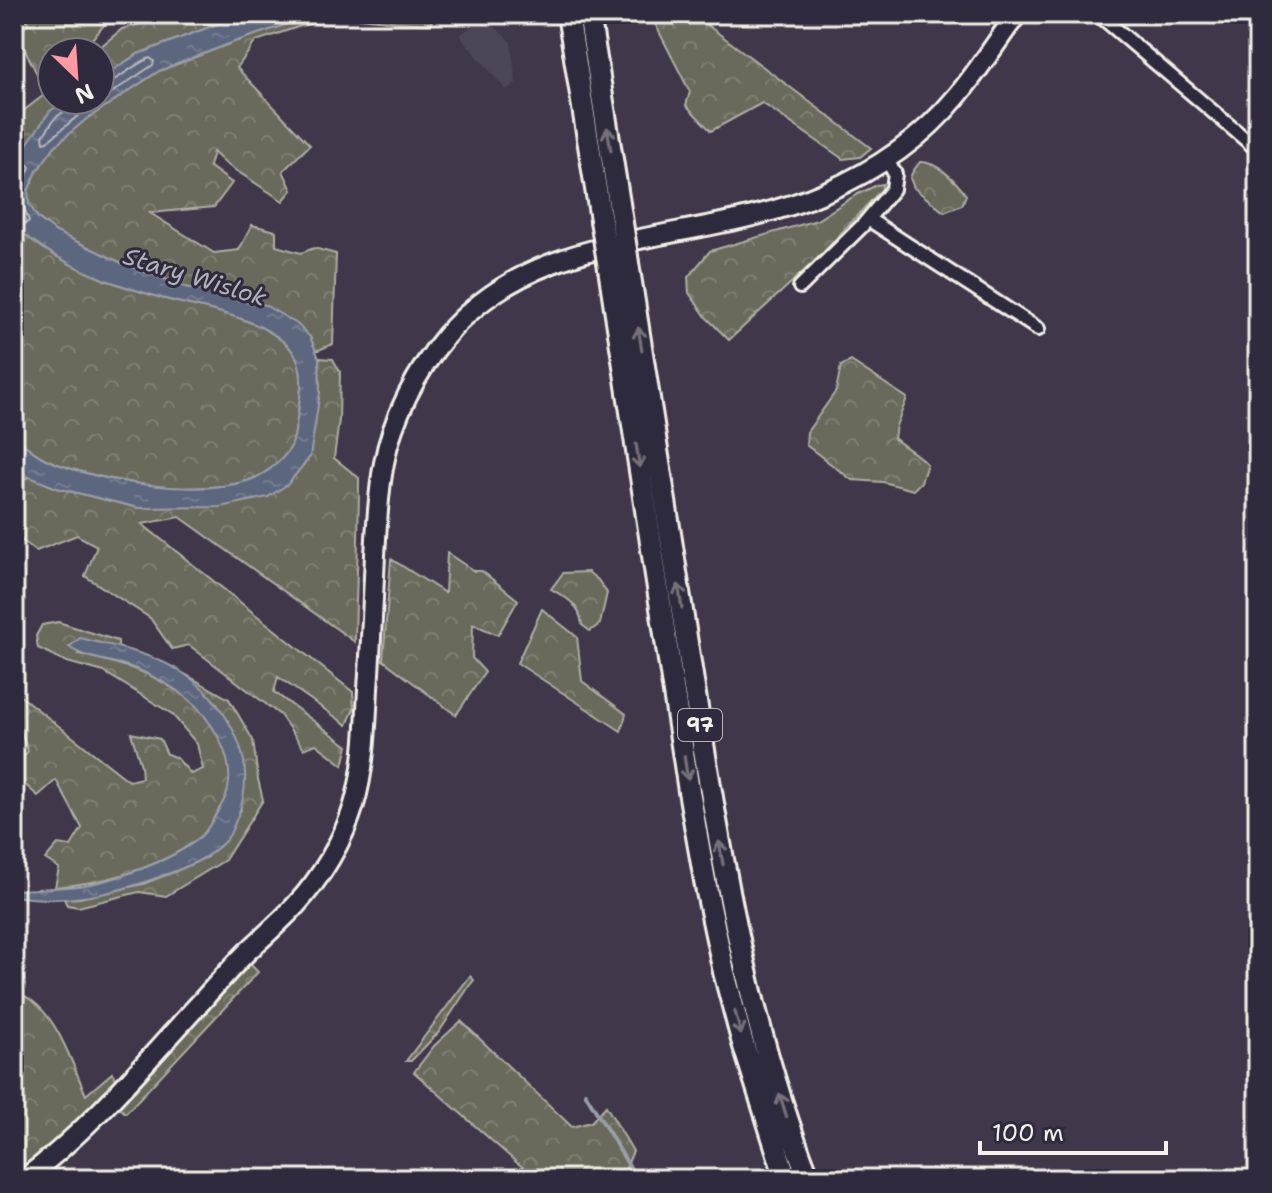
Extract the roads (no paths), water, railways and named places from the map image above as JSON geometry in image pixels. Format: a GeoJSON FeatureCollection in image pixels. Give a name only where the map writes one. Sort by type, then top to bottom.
{"type":"FeatureCollection","features":[{"type":"Feature","properties":{"kind":"main road","name":"97"},"geometry":{"type":"LineString","coordinates":[[568,14],[571,40],[611,218]]}},
{"type":"Feature","properties":{"kind":"main road","name":"97"},"geometry":{"type":"LineString","coordinates":[[589,14],[611,218],[689,791],[724,972],[786,1179]]}},
{"type":"Feature","properties":{"kind":"main road","name":"97"},"geometry":{"type":"LineString","coordinates":[[618,266],[728,890],[762,1033],[809,1179]]}},
{"type":"Feature","properties":{"kind":"street"},"geometry":{"type":"LineString","coordinates":[[24,1179],[69,1143],[246,953],[295,907],[329,860],[353,809],[364,753],[378,512],[384,460],[397,419],[413,384],[447,335],[500,288],[551,263],[578,253],[784,208],[823,194],[887,160],[924,130],[957,97],[1017,14]]}},
{"type":"Feature","properties":{"kind":"street"},"geometry":{"type":"LineString","coordinates":[[1098,14],[1258,150]]}},
{"type":"Feature","properties":{"kind":"street"},"geometry":{"type":"LineString","coordinates":[[800,287],[868,219],[893,189],[895,174],[887,160]]}},
{"type":"Feature","properties":{"kind":"street"},"geometry":{"type":"LineString","coordinates":[[868,219],[1038,329]]}},
{"type":"Feature","properties":{"kind":"water"},"geometry":{"type":"Polygon","coordinates":[[[244,14],[317,14],[159,71],[116,99],[116,68],[138,54],[244,14]]]}},
{"type":"Feature","properties":{"kind":"water"},"geometry":{"type":"Polygon","coordinates":[[[47,116],[91,116],[55,146],[37,171],[28,191],[29,204],[38,218],[56,232],[126,265],[189,288],[263,304],[297,324],[310,337],[319,358],[320,392],[310,457],[288,484],[268,497],[220,507],[139,508],[57,488],[14,471],[14,437],[45,459],[121,481],[201,488],[247,481],[282,459],[292,445],[301,377],[294,353],[282,340],[266,330],[230,315],[149,294],[91,274],[45,249],[14,226],[14,163],[47,116]]]}},
{"type":"Feature","properties":{"kind":"water"},"geometry":{"type":"Polygon","coordinates":[[[80,638],[159,660],[193,680],[211,697],[232,727],[241,749],[245,788],[241,807],[227,839],[204,858],[179,870],[126,888],[89,896],[52,899],[14,896],[14,889],[85,885],[163,860],[202,835],[227,792],[229,779],[225,752],[212,727],[195,705],[150,675],[87,656],[69,647],[80,638]]]}},
{"type":"Feature","properties":{"kind":"waterway"},"geometry":{"type":"LineString","coordinates":[[585,1093],[637,1179]]}},
{"type":"Feature","properties":{"kind":"water label","name":"Stary Wislok"},"geometry":{"type":"Point","coordinates":[195,277]}}]}
